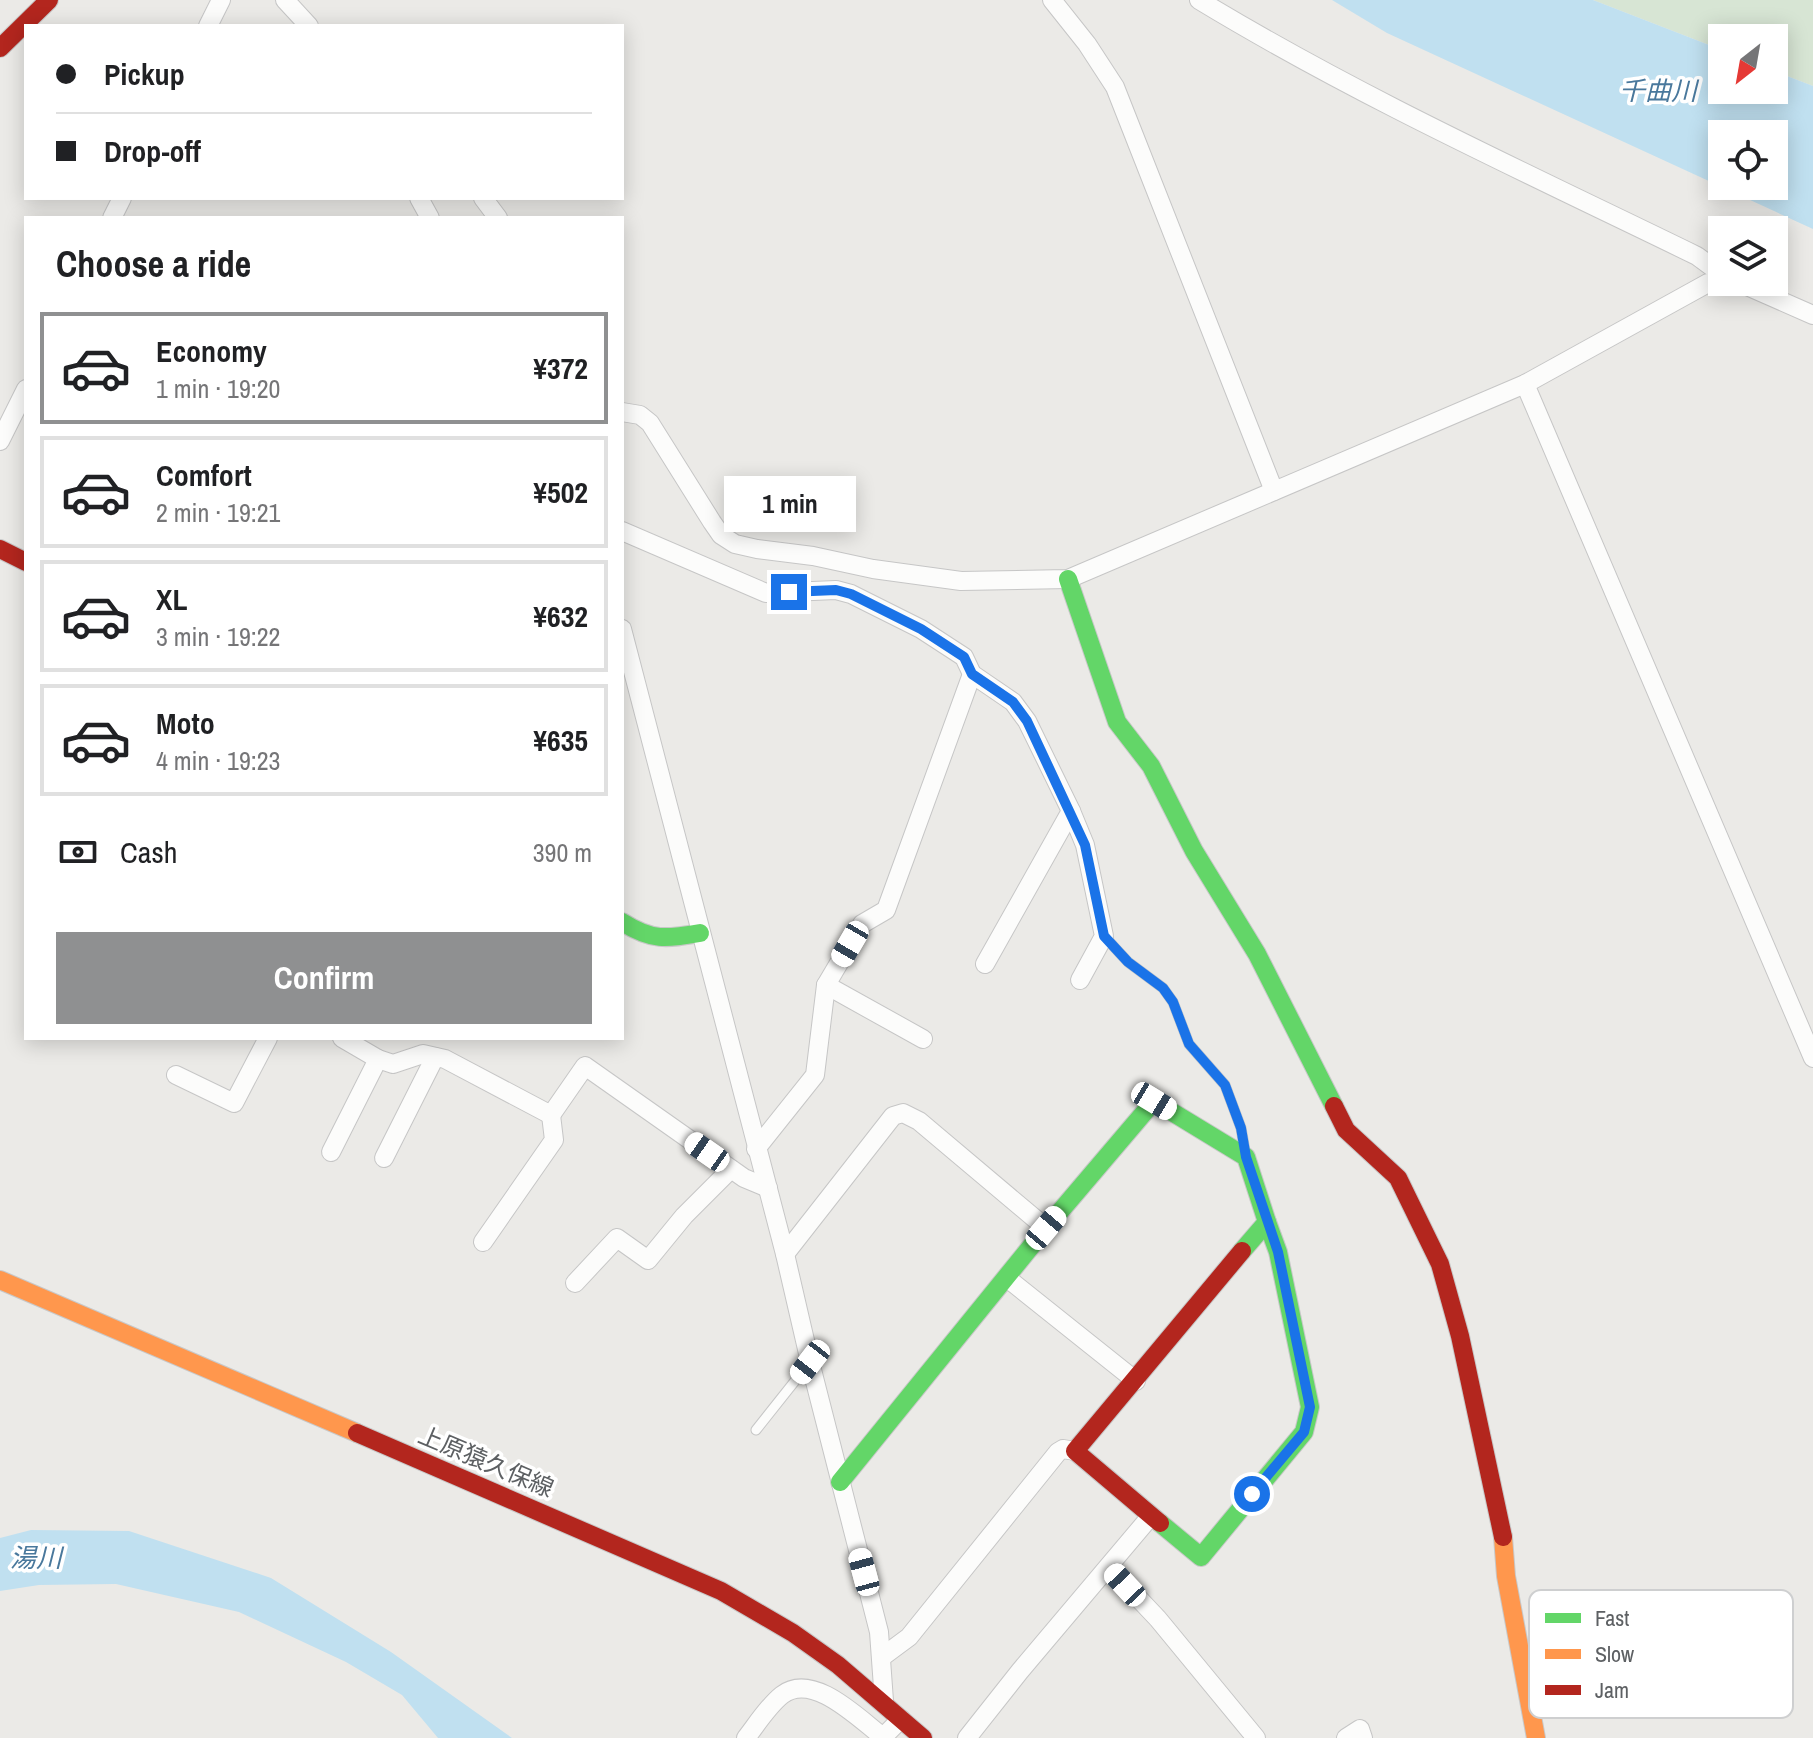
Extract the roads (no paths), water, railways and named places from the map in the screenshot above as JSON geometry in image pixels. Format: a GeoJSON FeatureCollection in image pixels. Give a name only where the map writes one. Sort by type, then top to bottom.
{"type":"FeatureCollection","features":[{"type":"Feature","properties":{"kind":"main road"},"geometry":{"type":"LineString","coordinates":[[24,24],[49,0]]}},
{"type":"Feature","properties":{"kind":"main road"},"geometry":{"type":"LineString","coordinates":[[0,48],[24,24]]}},
{"type":"Feature","properties":{"kind":"main road"},"geometry":{"type":"LineString","coordinates":[[0,549],[24,561]]}},
{"type":"Feature","properties":{"kind":"main road"},"geometry":{"type":"LineString","coordinates":[[1068,579],[1117,722],[1151,766],[1194,851],[1257,954],[1346,1130],[1398,1178],[1440,1264],[1460,1336],[1502,1524],[1506,1576],[1529,1700]]}},
{"type":"Feature","properties":{"kind":"main road"},"geometry":{"type":"LineString","coordinates":[[624,923],[649,938],[667,939],[700,933]]}},
{"type":"Feature","properties":{"kind":"main road"},"geometry":{"type":"LineString","coordinates":[[840,1482],[1046,1228],[1154,1101],[1246,1157],[1278,1252],[1310,1407],[1304,1432],[1201,1557],[1075,1451],[1267,1222]]}},
{"type":"Feature","properties":{"kind":"main road","name":"上原猿久保線"},"geometry":{"type":"LineString","coordinates":[[0,1280],[696,1578],[753,1606],[783,1624],[884,1701],[923,1738]]}},
{"type":"Feature","properties":{"kind":"main road"},"geometry":{"type":"LineString","coordinates":[[1532,1718],[1536,1738]]}},
{"type":"Feature","properties":{"kind":"street"},"geometry":{"type":"LineString","coordinates":[[209,24],[221,0]]}},
{"type":"Feature","properties":{"kind":"street"},"geometry":{"type":"LineString","coordinates":[[285,0],[307,24]]}},
{"type":"Feature","properties":{"kind":"street"},"geometry":{"type":"LineString","coordinates":[[1052,0],[1087,44],[1115,87],[1274,491]]}},
{"type":"Feature","properties":{"kind":"street"},"geometry":{"type":"LineString","coordinates":[[1199,0],[1471,148],[1697,256],[1708,264]]}},
{"type":"Feature","properties":{"kind":"street"},"geometry":{"type":"LineString","coordinates":[[624,412],[640,415],[650,423],[721,535],[735,544],[961,581],[1068,579],[1525,384],[1708,283]]}},
{"type":"Feature","properties":{"kind":"street"},"geometry":{"type":"LineString","coordinates":[[1766,296],[1813,315]]}},
{"type":"Feature","properties":{"kind":"street"},"geometry":{"type":"LineString","coordinates":[[1525,384],[1813,1058]]}},
{"type":"Feature","properties":{"kind":"street"},"geometry":{"type":"LineString","coordinates":[[0,441],[24,393]]}},
{"type":"Feature","properties":{"kind":"street"},"geometry":{"type":"LineString","coordinates":[[624,532],[766,593],[836,590],[851,594],[921,629],[964,657],[972,674],[1013,702],[1027,721],[1085,845],[1104,936],[1080,980]]}},
{"type":"Feature","properties":{"kind":"street"},"geometry":{"type":"LineString","coordinates":[[624,636],[785,1254],[879,1632],[884,1701]]}},
{"type":"Feature","properties":{"kind":"street"},"geometry":{"type":"LineString","coordinates":[[756,1149],[815,1075],[826,985],[862,924],[886,910],[972,674]]}},
{"type":"Feature","properties":{"kind":"street"},"geometry":{"type":"LineString","coordinates":[[985,964],[1071,811]]}},
{"type":"Feature","properties":{"kind":"street"},"geometry":{"type":"LineString","coordinates":[[826,985],[923,1039]]}},
{"type":"Feature","properties":{"kind":"street"},"geometry":{"type":"LineString","coordinates":[[176,1075],[234,1103],[267,1040]]}},
{"type":"Feature","properties":{"kind":"street"},"geometry":{"type":"LineString","coordinates":[[345,1040],[393,1064],[423,1054],[445,1059],[551,1115]]}},
{"type":"Feature","properties":{"kind":"street"},"geometry":{"type":"LineString","coordinates":[[384,1158],[435,1057]]}},
{"type":"Feature","properties":{"kind":"street"},"geometry":{"type":"LineString","coordinates":[[331,1152],[378,1059]]}},
{"type":"Feature","properties":{"kind":"street"},"geometry":{"type":"LineString","coordinates":[[483,1242],[554,1140],[551,1115],[585,1066],[744,1178],[768,1188]]}},
{"type":"Feature","properties":{"kind":"street"},"geometry":{"type":"LineString","coordinates":[[785,1254],[893,1116],[903,1113],[919,1121],[1046,1228]]}},
{"type":"Feature","properties":{"kind":"street"},"geometry":{"type":"LineString","coordinates":[[575,1283],[617,1238],[648,1260],[684,1216],[731,1169]]}},
{"type":"Feature","properties":{"kind":"street"},"geometry":{"type":"LineString","coordinates":[[1007,1278],[1136,1381]]}},
{"type":"Feature","properties":{"kind":"street"},"geometry":{"type":"LineString","coordinates":[[882,1657],[909,1637],[1058,1452],[1068,1449],[1075,1451]]}},
{"type":"Feature","properties":{"kind":"street"},"geometry":{"type":"LineString","coordinates":[[967,1738],[1150,1517]]}},
{"type":"Feature","properties":{"kind":"street"},"geometry":{"type":"LineString","coordinates":[[1109,1567],[1158,1619],[1256,1738]]}},
{"type":"Feature","properties":{"kind":"street"},"geometry":{"type":"LineString","coordinates":[[746,1738],[780,1697],[791,1690],[804,1688],[829,1696],[884,1738],[901,1719]]}},
{"type":"Feature","properties":{"kind":"street"},"geometry":{"type":"LineString","coordinates":[[1346,1738],[1360,1729],[1363,1738]]}},
{"type":"Feature","properties":{"kind":"lane"},"geometry":{"type":"LineString","coordinates":[[1104,936],[1128,962],[1163,988],[1173,1002],[1189,1044],[1225,1085],[1241,1128],[1246,1157]]}},
{"type":"Feature","properties":{"kind":"lane"},"geometry":{"type":"LineString","coordinates":[[756,1430],[810,1362]]}},
{"type":"Feature","properties":{"kind":"water","name":"千曲川"},"geometry":{"type":"Polygon","coordinates":[[[1332,0],[1593,0],[1708,45],[1708,104],[1788,104],[1788,76],[1813,86],[1813,229],[1750,200],[1788,200],[1788,120],[1708,120],[1708,181],[1387,33],[1332,0]]]}},
{"type":"Feature","properties":{"kind":"water","name":"湯川"},"geometry":{"type":"Polygon","coordinates":[[[31,1530],[129,1531],[271,1578],[391,1652],[512,1738],[438,1738],[402,1695],[346,1662],[239,1612],[116,1584],[39,1585],[0,1591],[0,1538],[31,1530]]]}}]}
